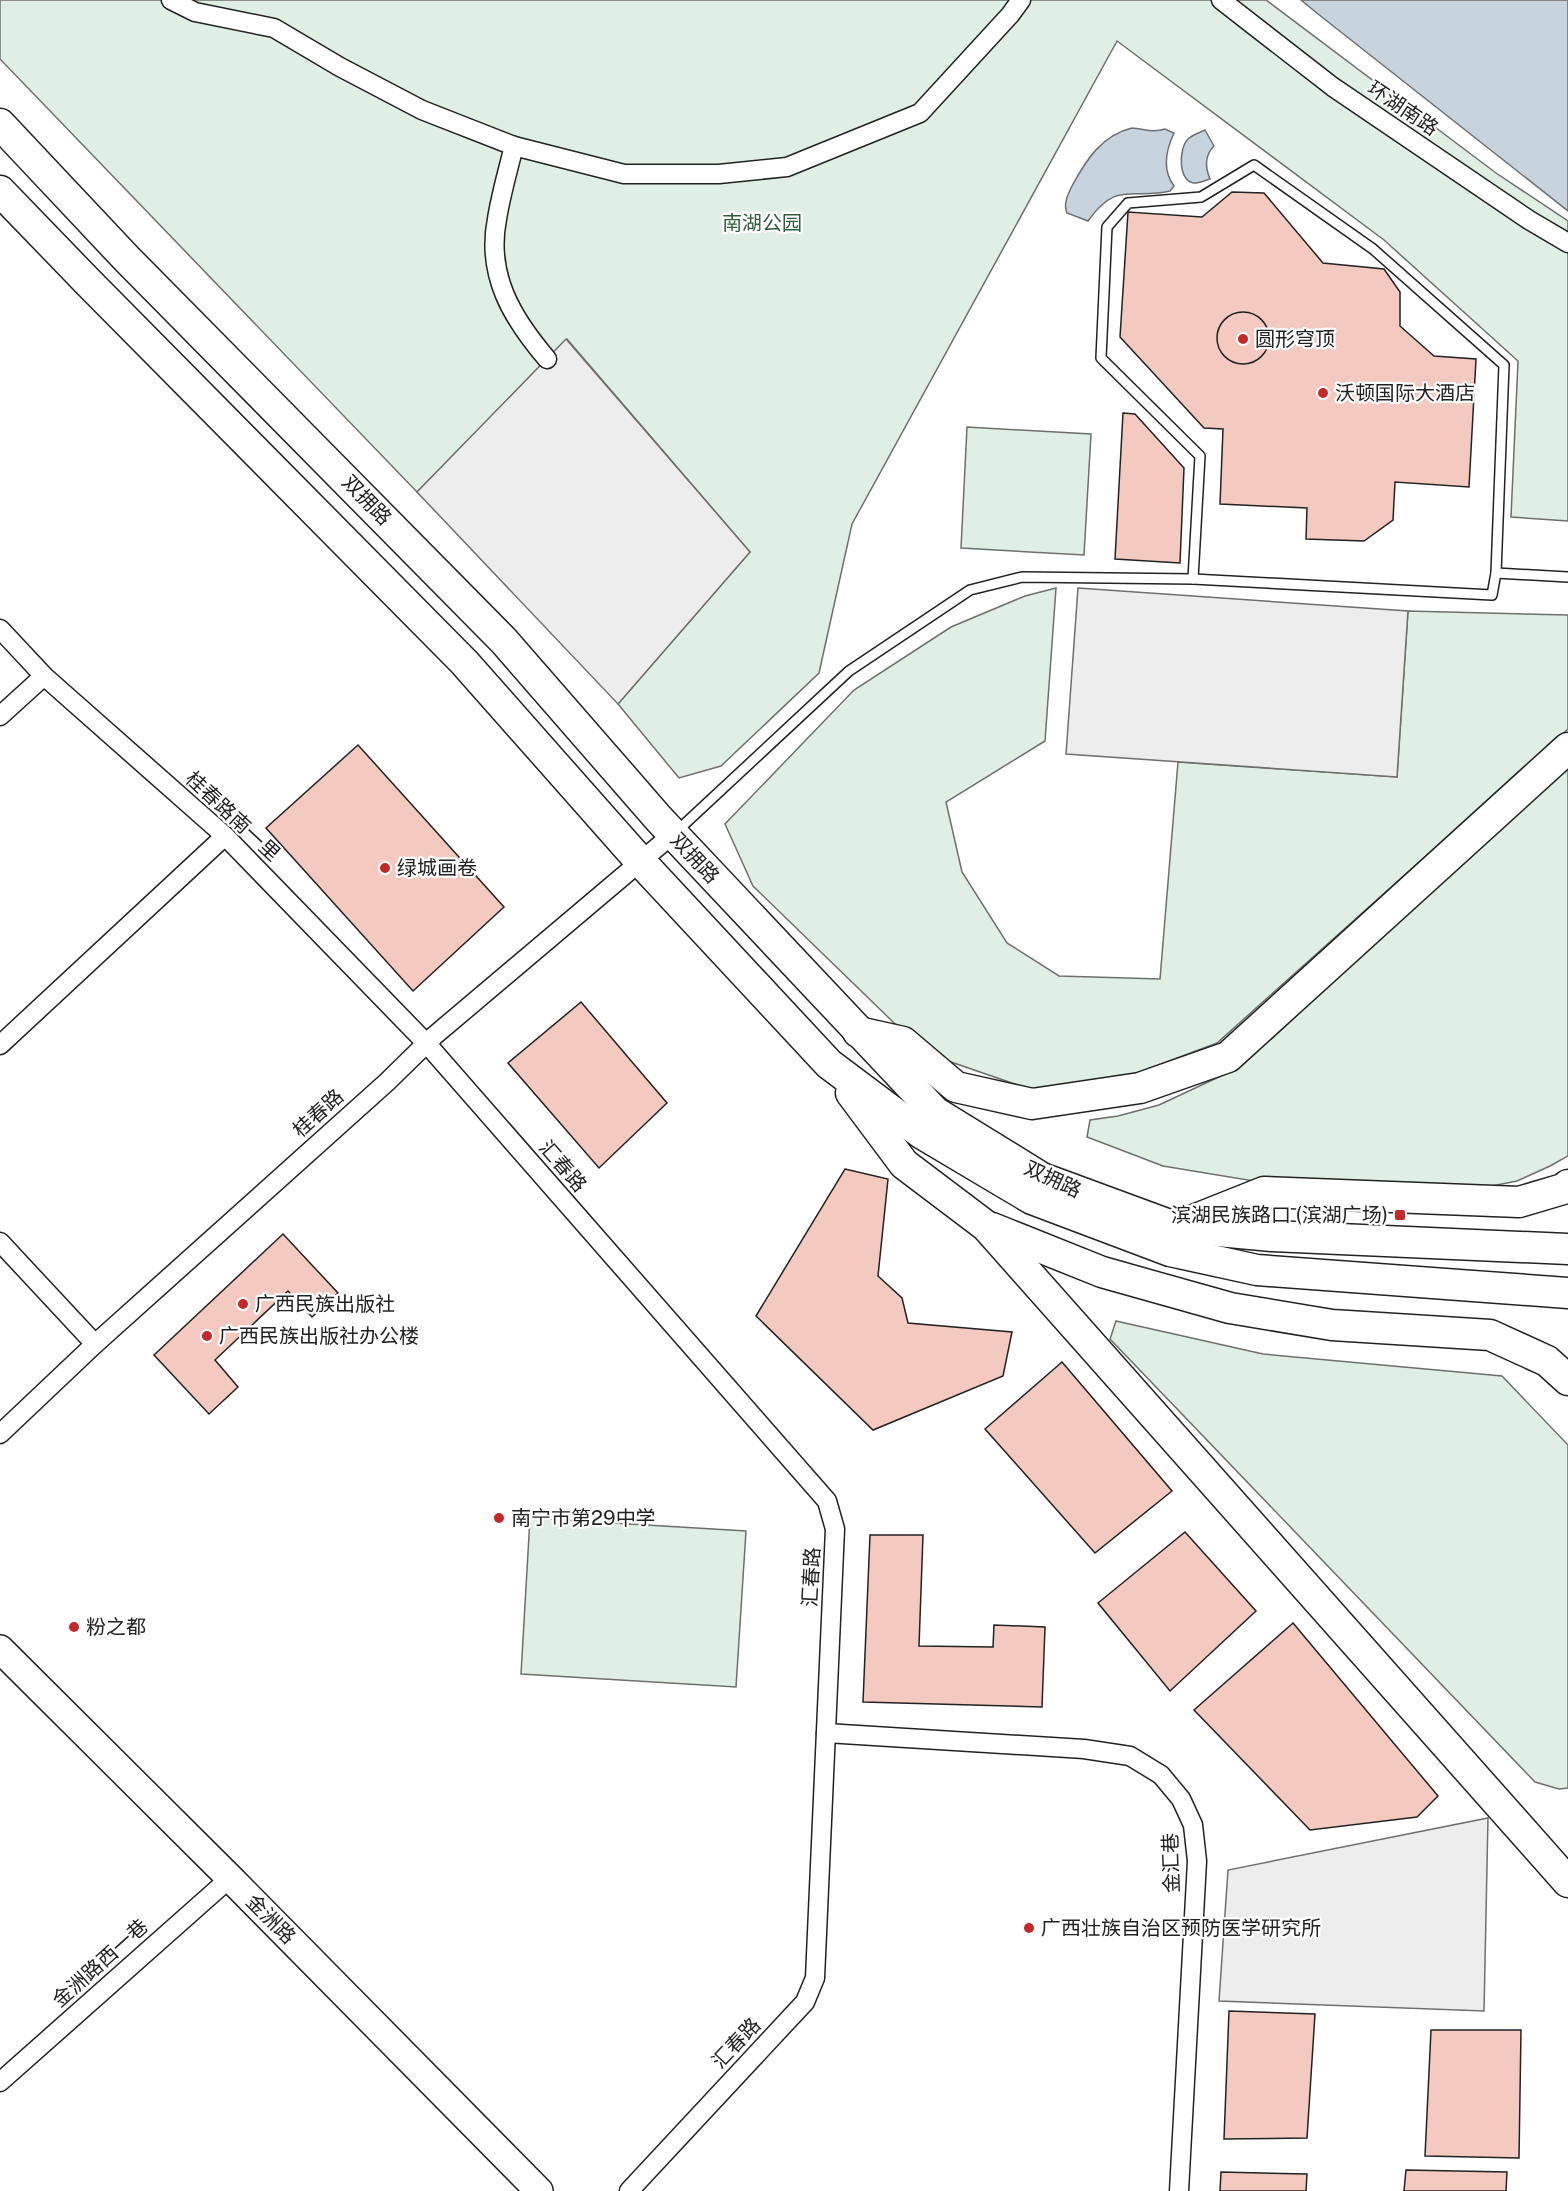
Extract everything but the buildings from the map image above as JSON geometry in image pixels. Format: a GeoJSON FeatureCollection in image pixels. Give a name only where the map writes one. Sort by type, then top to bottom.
{"type":"FeatureCollection","features":[{"type":"Feature","properties":{"kind":"main road","name":"双拥路"},"geometry":{"type":"LineString","coordinates":[[0,124],[127,259],[504,640],[673,834],[935,1112],[1042,1178],[1174,1227],[1272,1236],[1568,1250]]}},
{"type":"Feature","properties":{"kind":"main road","name":"双拥路"},"geometry":{"type":"LineString","coordinates":[[0,190],[464,662],[640,861],[829,1064],[921,1133],[1032,1199],[1170,1251],[1257,1270],[1568,1293]]}},
{"type":"Feature","properties":{"kind":"main road"},"geometry":{"type":"LineString","coordinates":[[858,1032],[903,1042],[956,1087],[1032,1104],[1140,1088],[1228,1057],[1568,748]]}},
{"type":"Feature","properties":{"kind":"main road"},"geometry":{"type":"LineString","coordinates":[[829,1064],[904,1164],[986,1226],[1568,1882]]}},
{"type":"Feature","properties":{"kind":"main road"},"geometry":{"type":"LineString","coordinates":[[1174,1227],[1264,1192],[1519,1202],[1563,1189],[1568,1185]]}},
{"type":"Feature","properties":{"kind":"main road"},"geometry":{"type":"LineString","coordinates":[[986,1226],[1102,1272],[1230,1308],[1332,1325],[1490,1335],[1547,1361],[1568,1380]]}},
{"type":"Feature","properties":{"kind":"main road","name":"金洲路"},"geometry":{"type":"LineString","coordinates":[[0,1649],[539,2191]]}},
{"type":"Feature","properties":{"kind":"street"},"geometry":{"type":"LineString","coordinates":[[171,0],[195,12],[274,28],[340,67],[422,110],[514,146],[624,174],[719,174],[787,167],[920,113],[1021,0]]}},
{"type":"Feature","properties":{"kind":"street","name":"环湖南路"},"geometry":{"type":"LineString","coordinates":[[1221,0],[1333,87],[1529,220],[1568,243]]}},
{"type":"Feature","properties":{"kind":"street"},"geometry":{"type":"LineString","coordinates":[[514,146],[496,221],[495,263],[508,305],[524,332],[547,358]]}},
{"type":"Feature","properties":{"kind":"street","name":"桂春路南一里"},"geometry":{"type":"LineString","coordinates":[[0,629],[44,676],[225,836],[427,1044]]}},
{"type":"Feature","properties":{"kind":"street"},"geometry":{"type":"LineString","coordinates":[[0,716],[44,676]]}},
{"type":"Feature","properties":{"kind":"street","name":"桂春路"},"geometry":{"type":"LineString","coordinates":[[0,1434],[95,1344],[427,1044],[673,834]]}},
{"type":"Feature","properties":{"kind":"street"},"geometry":{"type":"LineString","coordinates":[[0,1045],[225,836]]}},
{"type":"Feature","properties":{"kind":"street","name":"汇春路"},"geometry":{"type":"LineString","coordinates":[[427,1044],[827,1501],[835,1529],[815,1978],[805,2002],[629,2191]]}},
{"type":"Feature","properties":{"kind":"street"},"geometry":{"type":"LineString","coordinates":[[0,1242],[95,1344]]}},
{"type":"Feature","properties":{"kind":"street","name":"金汇巷"},"geometry":{"type":"LineString","coordinates":[[826,1733],[1084,1749],[1130,1756],[1161,1775],[1181,1798],[1193,1825],[1197,1861],[1179,2191]]}},
{"type":"Feature","properties":{"kind":"street","name":"金洲路西一巷"},"geometry":{"type":"LineString","coordinates":[[0,2082],[230,1878]]}},
{"type":"Feature","properties":{"kind":"lane"},"geometry":{"type":"LineString","coordinates":[[673,834],[849,671],[970,590],[1022,577],[1193,579],[1492,596],[1496,573],[1504,365],[1373,249],[1254,165],[1201,197],[1128,203],[1107,227],[1101,358],[1200,456],[1193,579]]}},
{"type":"Feature","properties":{"kind":"lane"},"geometry":{"type":"LineString","coordinates":[[1496,573],[1568,577]]}},
{"type":"Feature","properties":{"kind":"green space","name":"南湖公园"},"geometry":{"type":"Polygon","coordinates":[[[0,0],[1266,0],[1496,173],[1568,221],[1568,521],[1511,517],[1518,361],[1384,240],[1117,41],[852,524],[819,673],[721,766],[679,778],[618,704],[750,552],[567,339],[417,492],[0,59],[0,0]]]}},
{"type":"Feature","properties":{"kind":"green space"},"geometry":{"type":"Polygon","coordinates":[[[967,427],[1091,434],[1084,555],[961,548],[967,427]]]}},
{"type":"Feature","properties":{"kind":"green space"},"geometry":{"type":"Polygon","coordinates":[[[1056,588],[1045,741],[946,802],[962,872],[1007,943],[1059,976],[1160,979],[1178,762],[1397,777],[1408,611],[1568,615],[1568,729],[1217,1043],[1137,1073],[1032,1090],[925,1053],[753,886],[725,824],[854,690],[951,627],[1025,596],[1056,588]]]}},
{"type":"Feature","properties":{"kind":"green space"},"geometry":{"type":"Polygon","coordinates":[[[1568,765],[1568,1156],[1517,1181],[1446,1195],[1278,1185],[1163,1166],[1087,1137],[1090,1120],[1118,1116],[1159,1105],[1240,1067],[1568,765]]]}},
{"type":"Feature","properties":{"kind":"green space"},"geometry":{"type":"Polygon","coordinates":[[[1116,1321],[1263,1354],[1502,1376],[1568,1445],[1568,1788],[1559,1789],[1535,1782],[1110,1339],[1116,1321]]]}},
{"type":"Feature","properties":{"kind":"green space"},"geometry":{"type":"Polygon","coordinates":[[[530,1518],[746,1531],[736,1687],[521,1674],[530,1518]]]}},
{"type":"Feature","properties":{"kind":"shaded area"},"geometry":{"type":"Polygon","coordinates":[[[1301,0],[1568,0],[1568,211],[1318,14],[1301,0]]]}},
{"type":"Feature","properties":{"kind":"shaded area"},"geometry":{"type":"Polygon","coordinates":[[[1132,128],[1153,131],[1165,129],[1174,133],[1166,160],[1170,180],[1174,186],[1170,191],[1116,196],[1098,208],[1088,221],[1067,213],[1068,196],[1089,158],[1112,136],[1132,128]]]}},
{"type":"Feature","properties":{"kind":"shaded area"},"geometry":{"type":"Polygon","coordinates":[[[1205,130],[1214,146],[1207,161],[1210,179],[1198,183],[1190,182],[1183,172],[1182,150],[1188,139],[1205,130]]]}},
{"type":"Feature","properties":{"kind":"shaded area"},"geometry":{"type":"Polygon","coordinates":[[[566,339],[750,552],[618,704],[417,492],[566,339]]]}},
{"type":"Feature","properties":{"kind":"shaded area"},"geometry":{"type":"Polygon","coordinates":[[[1078,588],[1408,611],[1397,777],[1066,754],[1078,588]]]}},
{"type":"Feature","properties":{"kind":"shaded area"},"geometry":{"type":"Polygon","coordinates":[[[1488,1818],[1484,2011],[1219,2001],[1228,1870],[1488,1818]]]}},
{"type":"Feature","properties":{"kind":"place","name":"圆形穹顶"},"geometry":{"type":"Point","coordinates":[1243,339]}},
{"type":"Feature","properties":{"kind":"place","name":"沃顿国际大酒店"},"geometry":{"type":"Point","coordinates":[1323,393]}},
{"type":"Feature","properties":{"kind":"place","name":"绿城画卷"},"geometry":{"type":"Point","coordinates":[385,868]}},
{"type":"Feature","properties":{"kind":"place","name":"滨湖民族路口 (滨湖广场)"},"geometry":{"type":"Point","coordinates":[1400,1215]}},
{"type":"Feature","properties":{"kind":"place","name":"广西民族出版社"},"geometry":{"type":"Point","coordinates":[243,1304]}},
{"type":"Feature","properties":{"kind":"place","name":"广西民族出版社办公楼"},"geometry":{"type":"Point","coordinates":[207,1336]}},
{"type":"Feature","properties":{"kind":"place","name":"南宁市第29中学"},"geometry":{"type":"Point","coordinates":[499,1518]}},
{"type":"Feature","properties":{"kind":"place","name":"粉之都"},"geometry":{"type":"Point","coordinates":[74,1627]}},
{"type":"Feature","properties":{"kind":"place","name":"广西壮族自治区预防医学研究所"},"geometry":{"type":"Point","coordinates":[1029,1928]}}]}
